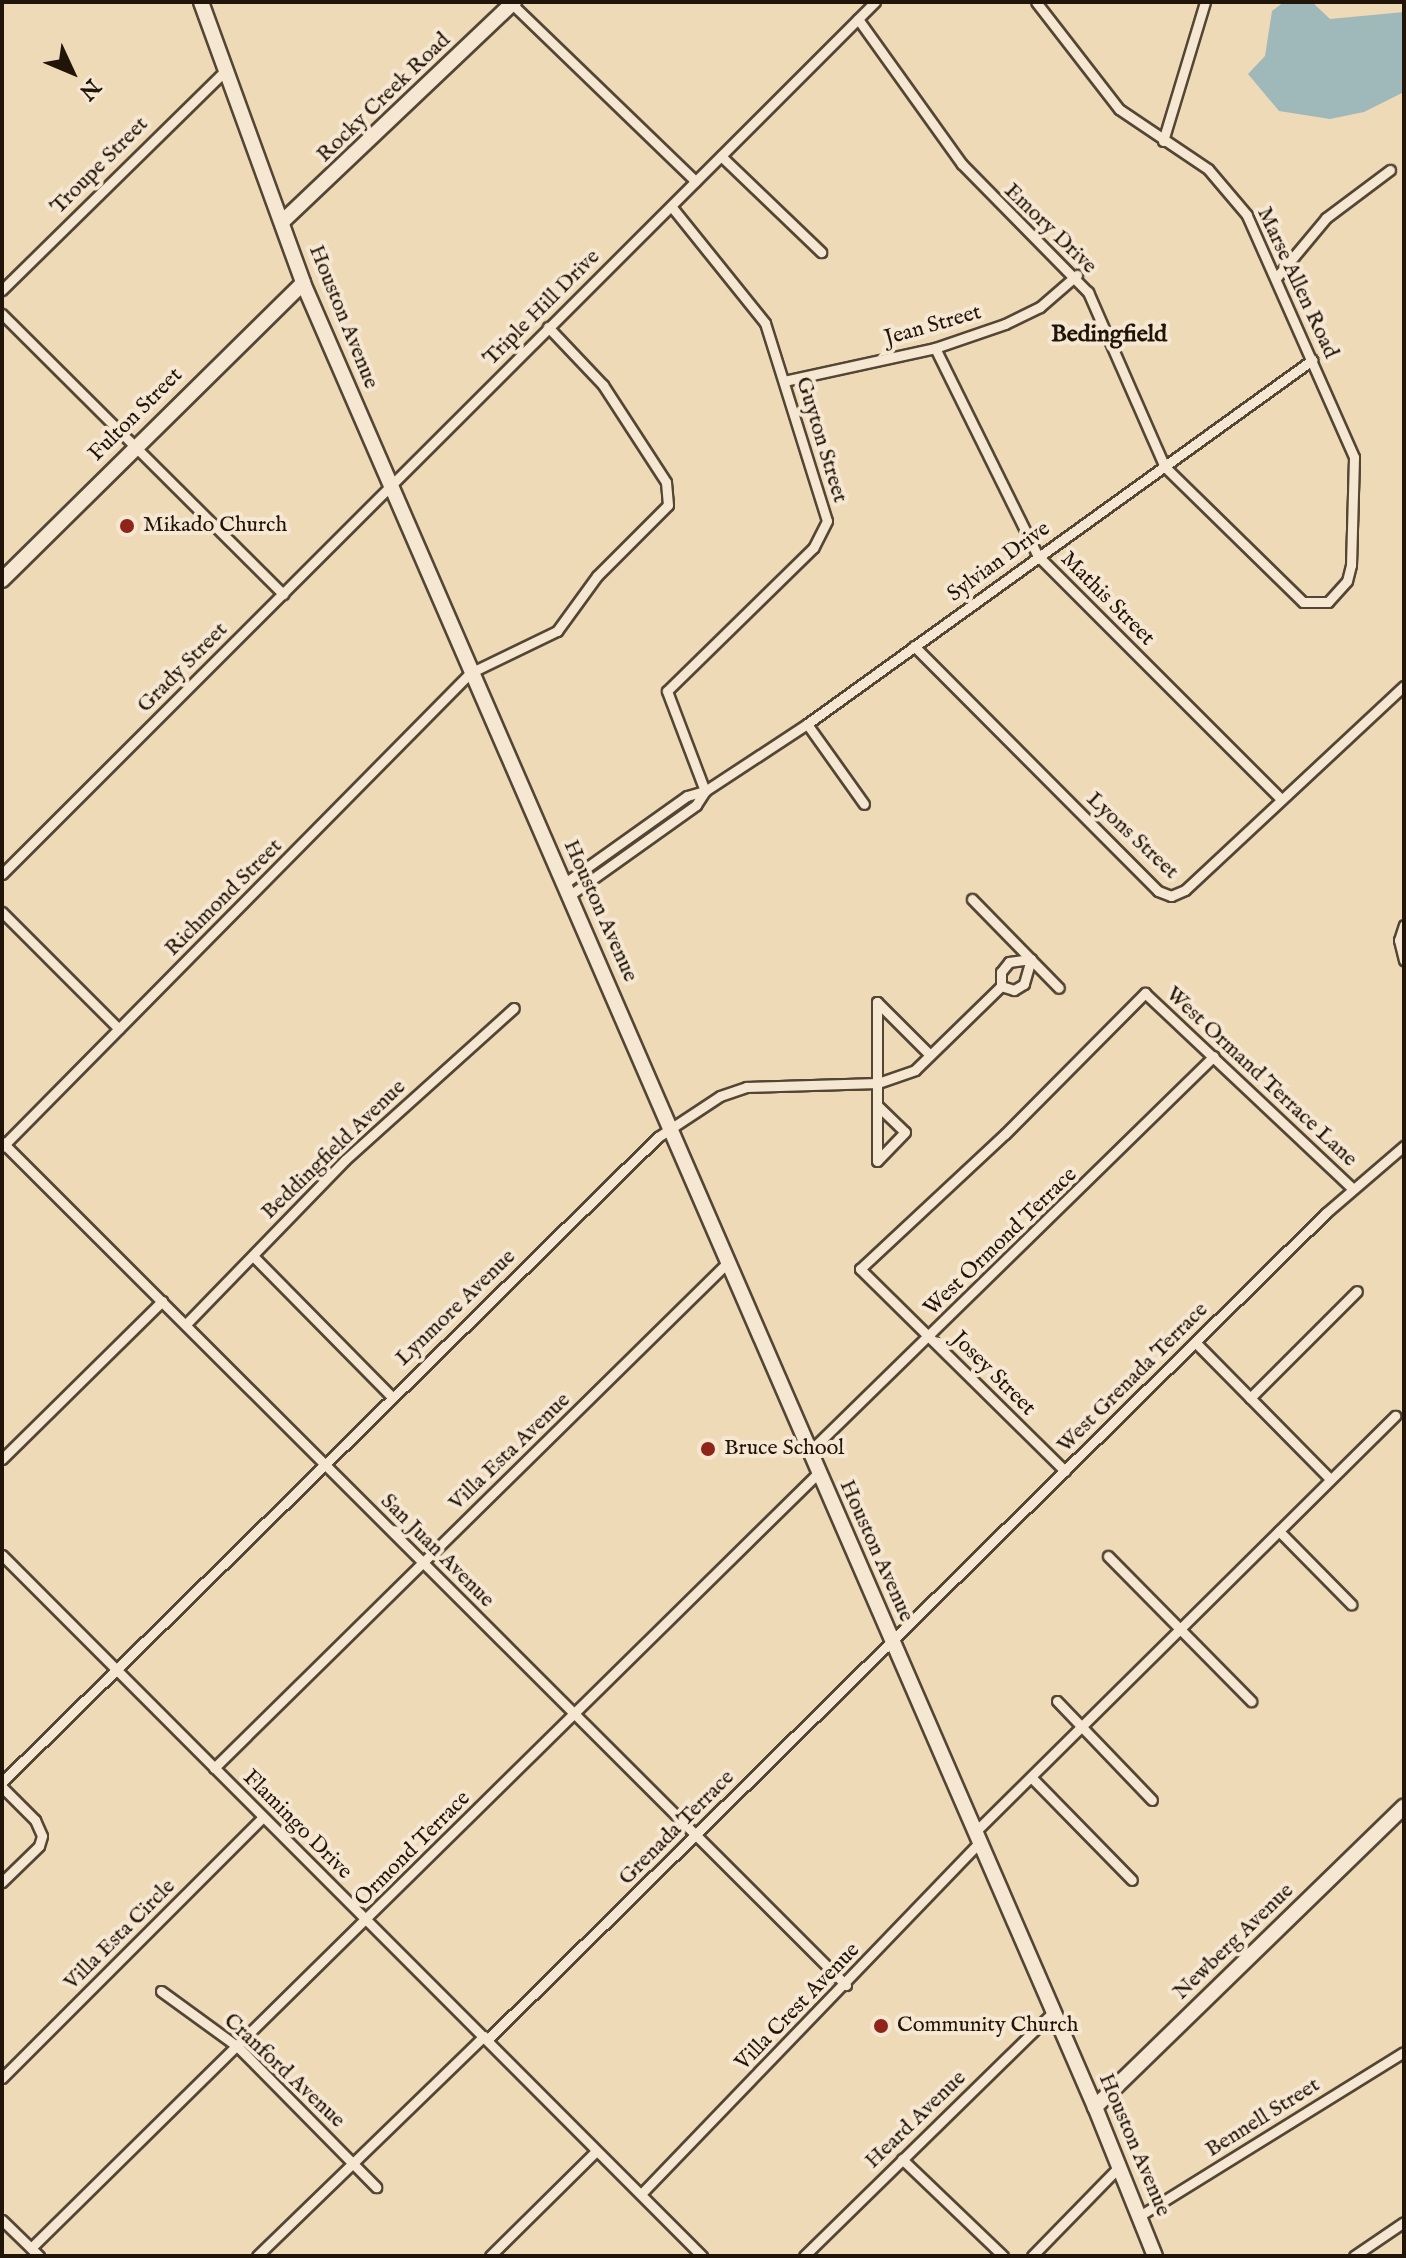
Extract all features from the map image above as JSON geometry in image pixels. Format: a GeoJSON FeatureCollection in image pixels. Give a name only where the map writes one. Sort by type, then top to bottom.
{"type":"FeatureCollection","features":[{"type":"Feature","properties":{"kind":"street","name":"Houston Avenue"},"geometry":{"type":"LineString","coordinates":[[201,2],[303,283],[389,487],[568,889],[891,1642],[1054,2011],[1141,2215],[1155,2256]]}},
{"type":"Feature","properties":{"kind":"street","name":"Triple Hill Drive"},"geometry":{"type":"LineString","coordinates":[[389,487],[875,2]]}},
{"type":"Feature","properties":{"kind":"street","name":"Marse Allen Road"},"geometry":{"type":"LineString","coordinates":[[1036,2],[1102,90],[1163,141],[1226,185],[1247,215],[1354,457],[1351,565],[1341,590],[1319,605],[1303,602],[1285,585]]}},
{"type":"Feature","properties":{"kind":"street"},"geometry":{"type":"LineString","coordinates":[[1163,141],[1205,2]]}},
{"type":"Feature","properties":{"kind":"street"},"geometry":{"type":"LineString","coordinates":[[513,3],[695,181]]}},
{"type":"Feature","properties":{"kind":"street","name":"Rocky Creek Road"},"geometry":{"type":"LineString","coordinates":[[282,222],[513,3]]}},
{"type":"Feature","properties":{"kind":"street","name":"Emory Drive"},"geometry":{"type":"LineString","coordinates":[[858,19],[962,164],[1077,275],[1165,467],[1285,585]]}},
{"type":"Feature","properties":{"kind":"street","name":"Troupe Street"},"geometry":{"type":"LineString","coordinates":[[2,290],[226,70]]}},
{"type":"Feature","properties":{"kind":"street"},"geometry":{"type":"LineString","coordinates":[[721,156],[821,252]]}},
{"type":"Feature","properties":{"kind":"street"},"geometry":{"type":"LineString","coordinates":[[1276,278],[1326,218],[1390,170]]}},
{"type":"Feature","properties":{"kind":"street","name":"Guyton Street"},"geometry":{"type":"LineString","coordinates":[[671,206],[762,318],[784,381],[826,527],[813,548],[670,684],[667,697],[705,791]]}},
{"type":"Feature","properties":{"kind":"street","name":"Jean Street"},"geometry":{"type":"LineString","coordinates":[[784,381],[935,348],[1020,318],[1077,275]]}},
{"type":"Feature","properties":{"kind":"street","name":"Fulton Street"},"geometry":{"type":"LineString","coordinates":[[2,580],[303,283]]}},
{"type":"Feature","properties":{"kind":"street"},"geometry":{"type":"LineString","coordinates":[[2,314],[283,594]]}},
{"type":"Feature","properties":{"kind":"street","name":"Richmond Street"},"geometry":{"type":"LineString","coordinates":[[3,1144],[470,673],[561,627],[597,576],[670,499],[666,482],[603,385],[548,327]]}},
{"type":"Feature","properties":{"kind":"street","name":"Mathis Street"},"geometry":{"type":"LineString","coordinates":[[935,348],[1038,556],[1281,799]]}},
{"type":"Feature","properties":{"kind":"street","name":"Sylvian Drive"},"geometry":{"type":"LineString","coordinates":[[568,889],[687,796],[705,791],[807,724],[1312,360]]}},
{"type":"Feature","properties":{"kind":"street","name":"Grady Street"},"geometry":{"type":"LineString","coordinates":[[2,874],[389,487]]}},
{"type":"Feature","properties":{"kind":"street","name":"Lyons Street"},"geometry":{"type":"LineString","coordinates":[[914,646],[1163,895],[1185,890],[1404,686]]}},
{"type":"Feature","properties":{"kind":"street"},"geometry":{"type":"LineString","coordinates":[[807,724],[864,804]]}},
{"type":"Feature","properties":{"kind":"street"},"geometry":{"type":"LineString","coordinates":[[972,899],[1059,988]]}},
{"type":"Feature","properties":{"kind":"street"},"geometry":{"type":"LineString","coordinates":[[2,912],[119,1029]]}},
{"type":"Feature","properties":{"kind":"street"},"geometry":{"type":"LineString","coordinates":[[1404,925],[1399,940],[1404,960]]}},
{"type":"Feature","properties":{"kind":"street","name":"Lynmore Avenue"},"geometry":{"type":"LineString","coordinates":[[2,1784],[323,1462],[643,1149],[720,1096],[746,1087],[878,1083],[915,1070],[1001,986],[1001,972],[1009,962],[1031,959],[1024,984],[1014,990],[1001,986]]}},
{"type":"Feature","properties":{"kind":"street","name":"West Ormand Terrace Lane"},"geometry":{"type":"LineString","coordinates":[[860,1269],[1145,993],[1352,1188]]}},
{"type":"Feature","properties":{"kind":"street"},"geometry":{"type":"LineString","coordinates":[[878,1106],[905,1132],[877,1161],[877,1002],[930,1055]]}},
{"type":"Feature","properties":{"kind":"street","name":"Beddingfield Avenue"},"geometry":{"type":"LineString","coordinates":[[186,1324],[379,1127],[514,1008]]}},
{"type":"Feature","properties":{"kind":"street","name":"West Ormond Terrace"},"geometry":{"type":"LineString","coordinates":[[809,1452],[1214,1056]]}},
{"type":"Feature","properties":{"kind":"street","name":"San Juan Avenue"},"geometry":{"type":"LineString","coordinates":[[3,1144],[846,1985]]}},
{"type":"Feature","properties":{"kind":"street","name":"West Grenada Terrace"},"geometry":{"type":"LineString","coordinates":[[891,1642],[1352,1188],[1404,1146]]}},
{"type":"Feature","properties":{"kind":"street"},"geometry":{"type":"LineString","coordinates":[[253,1256],[391,1396]]}},
{"type":"Feature","properties":{"kind":"street","name":"Villa Esta Avenue"},"geometry":{"type":"LineString","coordinates":[[214,1768],[728,1262]]}},
{"type":"Feature","properties":{"kind":"street","name":"Josey Street"},"geometry":{"type":"LineString","coordinates":[[860,1269],[1065,1471]]}},
{"type":"Feature","properties":{"kind":"street"},"geometry":{"type":"LineString","coordinates":[[1250,1398],[1357,1291]]}},
{"type":"Feature","properties":{"kind":"street"},"geometry":{"type":"LineString","coordinates":[[2,1459],[162,1301]]}},
{"type":"Feature","properties":{"kind":"street"},"geometry":{"type":"LineString","coordinates":[[1195,1342],[1330,1479]]}},
{"type":"Feature","properties":{"kind":"street"},"geometry":{"type":"LineString","coordinates":[[976,1838],[1031,1777],[1395,1416]]}},
{"type":"Feature","properties":{"kind":"street","name":"Ormond Terrace"},"geometry":{"type":"LineString","coordinates":[[35,2252],[818,1473]]}},
{"type":"Feature","properties":{"kind":"street"},"geometry":{"type":"LineString","coordinates":[[1279,1531],[1351,1604]]}},
{"type":"Feature","properties":{"kind":"street","name":"Flamingo Drive"},"geometry":{"type":"LineString","coordinates":[[2,1555],[702,2256]]}},
{"type":"Feature","properties":{"kind":"street"},"geometry":{"type":"LineString","coordinates":[[1108,1556],[1251,1701]]}},
{"type":"Feature","properties":{"kind":"street","name":"Grenada Terrace"},"geometry":{"type":"LineString","coordinates":[[257,2256],[486,2038],[891,1642]]}},
{"type":"Feature","properties":{"kind":"street"},"geometry":{"type":"LineString","coordinates":[[1057,1701],[1152,1800]]}},
{"type":"Feature","properties":{"kind":"street"},"geometry":{"type":"LineString","coordinates":[[1031,1777],[1132,1880]]}},
{"type":"Feature","properties":{"kind":"street"},"geometry":{"type":"LineString","coordinates":[[2,1784],[35,1820],[42,1836],[39,1846],[2,1882]]}},
{"type":"Feature","properties":{"kind":"street","name":"Newberg Avenue"},"geometry":{"type":"LineString","coordinates":[[1095,2107],[1404,1807]]}},
{"type":"Feature","properties":{"kind":"street","name":"Villa Esta Circle"},"geometry":{"type":"LineString","coordinates":[[2,2078],[263,1817]]}},
{"type":"Feature","properties":{"kind":"street","name":"Villa Crest Avenue"},"geometry":{"type":"LineString","coordinates":[[641,2194],[846,1985],[976,1838]]}},
{"type":"Feature","properties":{"kind":"street","name":"Cranford Avenue"},"geometry":{"type":"LineString","coordinates":[[161,1991],[238,2047],[376,2187]]}},
{"type":"Feature","properties":{"kind":"street","name":"Heard Avenue"},"geometry":{"type":"LineString","coordinates":[[804,2256],[1054,2011]]}},
{"type":"Feature","properties":{"kind":"street","name":"Bennell Street"},"geometry":{"type":"LineString","coordinates":[[1141,2215],[1404,2052]]}},
{"type":"Feature","properties":{"kind":"street"},"geometry":{"type":"LineString","coordinates":[[490,2256],[596,2151]]}},
{"type":"Feature","properties":{"kind":"street"},"geometry":{"type":"LineString","coordinates":[[902,2159],[1003,2256]]}},
{"type":"Feature","properties":{"kind":"street"},"geometry":{"type":"LineString","coordinates":[[1032,2256],[1119,2167]]}},
{"type":"Feature","properties":{"kind":"street"},"geometry":{"type":"LineString","coordinates":[[2,2220],[35,2252]]}},
{"type":"Feature","properties":{"kind":"street"},"geometry":{"type":"LineString","coordinates":[[1354,2256],[1404,2222]]}},
{"type":"Feature","properties":{"kind":"water"},"geometry":{"type":"Polygon","coordinates":[[[1284,2],[1312,2],[1330,19],[1404,12],[1404,92],[1364,112],[1330,119],[1279,111],[1248,74],[1265,56],[1272,11],[1284,2]]]}},
{"type":"Feature","properties":{"kind":"place","name":"Mikado Church"},"geometry":{"type":"Point","coordinates":[127,526]}},
{"type":"Feature","properties":{"kind":"place","name":"Bruce School"},"geometry":{"type":"Point","coordinates":[708,1449]}},
{"type":"Feature","properties":{"kind":"place","name":"Community Church"},"geometry":{"type":"Point","coordinates":[881,2026]}},
{"type":"Feature","properties":{"kind":"district","name":"Bedingfield"},"geometry":{"type":"Point","coordinates":[1109,335]}}]}
